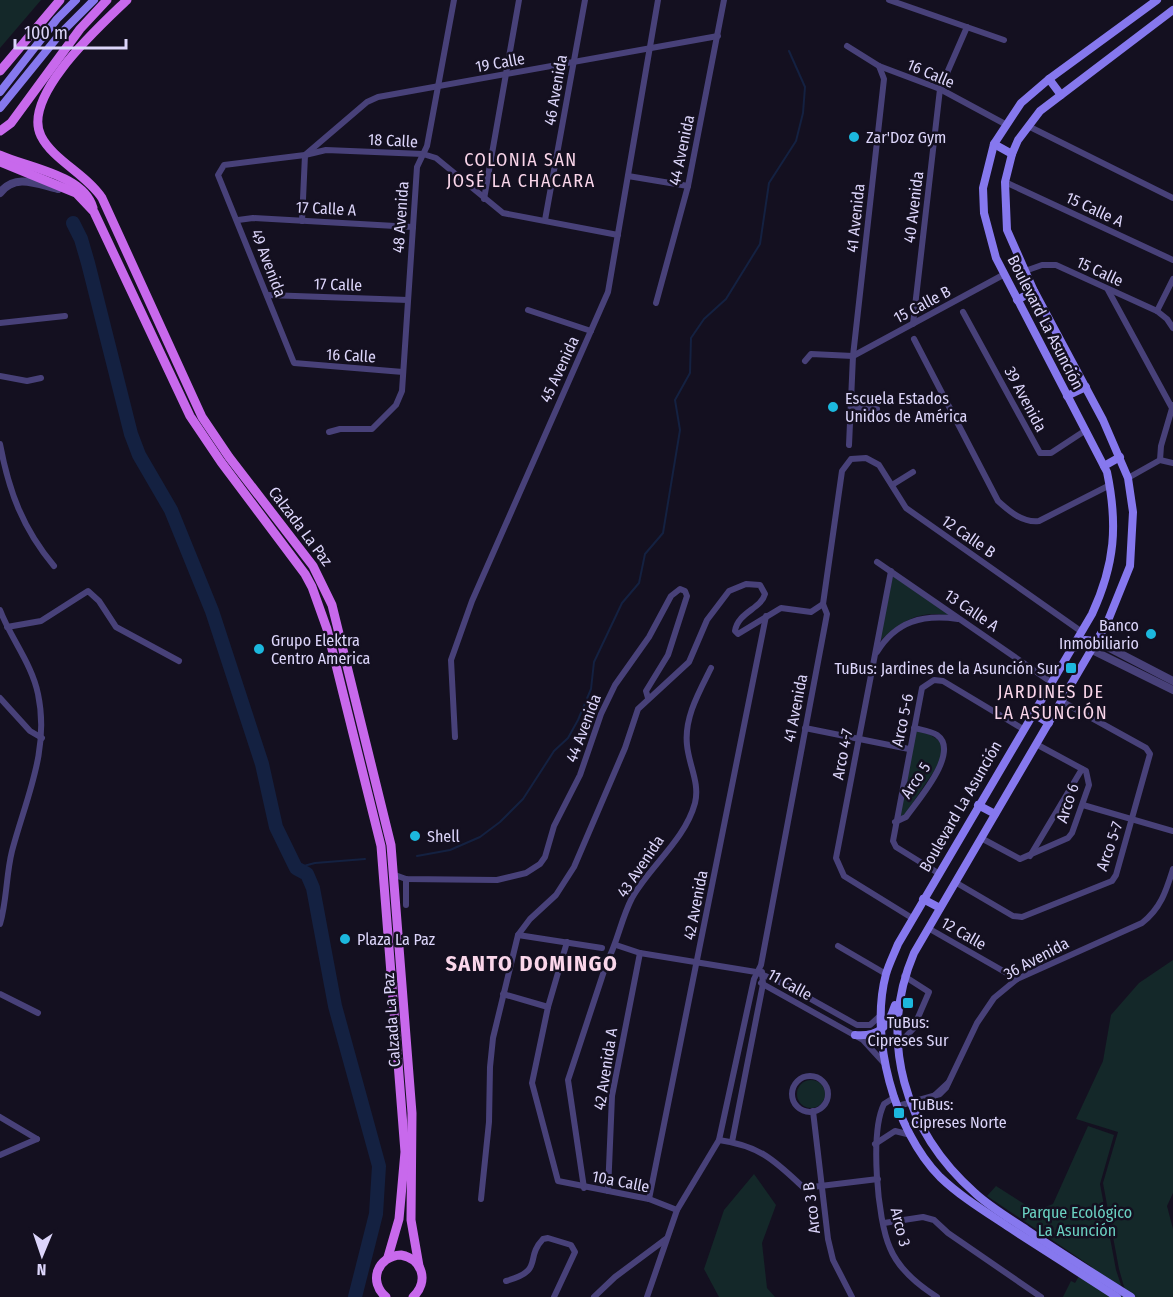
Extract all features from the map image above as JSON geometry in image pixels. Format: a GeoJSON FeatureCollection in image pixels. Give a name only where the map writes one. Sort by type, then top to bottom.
{"type":"FeatureCollection","features":[{"type":"Feature","properties":{"kind":"main road"},"geometry":{"type":"LineString","coordinates":[[0,71],[60,0]]}},
{"type":"Feature","properties":{"kind":"main road"},"geometry":{"type":"LineString","coordinates":[[0,92],[57,19],[76,0]]}},
{"type":"Feature","properties":{"kind":"main road"},"geometry":{"type":"LineString","coordinates":[[0,108],[60,34],[94,0]]}},
{"type":"Feature","properties":{"kind":"main road"},"geometry":{"type":"LineString","coordinates":[[0,131],[11,123],[80,29],[107,0]]}},
{"type":"Feature","properties":{"kind":"main road","name":"Calzada La Paz"},"geometry":{"type":"LineString","coordinates":[[128,0],[91,35],[42,100],[38,118],[41,137],[82,174],[105,205],[208,428],[313,566],[326,587],[385,816],[395,875],[412,1113],[411,1220],[422,1272],[422,1286],[413,1297]]}},
{"type":"Feature","properties":{"kind":"main road","name":"Boulevard La Asunción"},"geometry":{"type":"LineString","coordinates":[[1073,1265],[966,1199],[927,1162],[911,1135],[895,1097],[880,1031],[881,1015],[886,974],[912,918],[1082,632],[1101,594],[1112,561],[1114,511],[1110,485],[1104,466],[1086,430],[1004,275],[988,235],[983,188],[987,164],[994,144],[1005,124],[1021,103],[1049,79],[1156,0]]}},
{"type":"Feature","properties":{"kind":"main road","name":"Boulevard La Asunción"},"geometry":{"type":"LineString","coordinates":[[1073,1265],[976,1194],[947,1166],[926,1135],[903,1078],[897,1047],[899,994],[904,976],[928,928],[1092,650],[1117,602],[1130,566],[1133,512],[1128,478],[1086,387],[1034,291],[1007,230],[1005,182],[1012,154],[1028,126],[1061,95],[1173,10]]}},
{"type":"Feature","properties":{"kind":"main road"},"geometry":{"type":"LineString","coordinates":[[1049,79],[1061,95]]}},
{"type":"Feature","properties":{"kind":"main road"},"geometry":{"type":"LineString","coordinates":[[994,144],[1012,154]]}},
{"type":"Feature","properties":{"kind":"main road"},"geometry":{"type":"LineString","coordinates":[[0,155],[70,181],[90,197],[94,212]]}},
{"type":"Feature","properties":{"kind":"main road","name":"Calzada La Paz"},"geometry":{"type":"LineString","coordinates":[[0,162],[76,193],[94,212],[190,416],[220,462],[305,574],[327,629],[381,846],[405,1152],[399,1219],[388,1257],[377,1271],[380,1295]]}},
{"type":"Feature","properties":{"kind":"main road"},"geometry":{"type":"LineString","coordinates":[[1017,300],[1034,291]]}},
{"type":"Feature","properties":{"kind":"main road"},"geometry":{"type":"LineString","coordinates":[[1067,396],[1086,387]]}},
{"type":"Feature","properties":{"kind":"main road"},"geometry":{"type":"LineString","coordinates":[[1104,466],[1120,457]]}},
{"type":"Feature","properties":{"kind":"main road"},"geometry":{"type":"LineString","coordinates":[[1068,655],[1084,641],[1096,641]]}},
{"type":"Feature","properties":{"kind":"main road"},"geometry":{"type":"LineString","coordinates":[[1032,713],[1049,723]]}},
{"type":"Feature","properties":{"kind":"main road"},"geometry":{"type":"LineString","coordinates":[[978,805],[995,814]]}},
{"type":"Feature","properties":{"kind":"main road"},"geometry":{"type":"LineString","coordinates":[[923,899],[940,908]]}},
{"type":"Feature","properties":{"kind":"main road"},"geometry":{"type":"LineString","coordinates":[[855,1035],[871,1035],[880,1031],[891,1019],[899,994]]}},
{"type":"Feature","properties":{"kind":"main road"},"geometry":{"type":"LineString","coordinates":[[927,1162],[947,1166]]}},
{"type":"Feature","properties":{"kind":"main road"},"geometry":{"type":"LineString","coordinates":[[388,1257],[406,1256],[419,1266]]}},
{"type":"Feature","properties":{"kind":"main road"},"geometry":{"type":"LineString","coordinates":[[1073,1265],[1117,1297]]}},
{"type":"Feature","properties":{"kind":"main road"},"geometry":{"type":"LineString","coordinates":[[1073,1265],[1131,1297]]}},
{"type":"Feature","properties":{"kind":"street","name":"48 Avenida"},"geometry":{"type":"LineString","coordinates":[[329,432],[340,429],[372,429],[400,400],[417,167],[423,154],[440,86],[453,0]]}},
{"type":"Feature","properties":{"kind":"street"},"geometry":{"type":"LineString","coordinates":[[484,199],[519,0]]}},
{"type":"Feature","properties":{"kind":"street","name":"46 Avenida"},"geometry":{"type":"LineString","coordinates":[[545,220],[585,0]]}},
{"type":"Feature","properties":{"kind":"street","name":"45 Avenida"},"geometry":{"type":"LineString","coordinates":[[455,737],[451,660],[475,592],[608,292],[658,0]]}},
{"type":"Feature","properties":{"kind":"street","name":"44 Avenida"},"geometry":{"type":"LineString","coordinates":[[656,303],[688,186],[724,0]]}},
{"type":"Feature","properties":{"kind":"street"},"geometry":{"type":"LineString","coordinates":[[889,0],[897,5],[1004,40]]}},
{"type":"Feature","properties":{"kind":"street","name":"40 Avenida"},"geometry":{"type":"LineString","coordinates":[[913,324],[940,89],[967,27]]}},
{"type":"Feature","properties":{"kind":"street","name":"19 Calle"},"geometry":{"type":"LineString","coordinates":[[305,155],[372,99],[718,36]]}},
{"type":"Feature","properties":{"kind":"street","name":"16 Calle"},"geometry":{"type":"LineString","coordinates":[[847,46],[879,66],[940,89],[1005,124]]}},
{"type":"Feature","properties":{"kind":"street","name":"41 Avenida"},"geometry":{"type":"LineString","coordinates":[[849,446],[853,356],[884,79],[879,66]]}},
{"type":"Feature","properties":{"kind":"street"},"geometry":{"type":"LineString","coordinates":[[1028,126],[1173,198]]}},
{"type":"Feature","properties":{"kind":"street","name":"18 Calle"},"geometry":{"type":"LineString","coordinates":[[220,170],[224,165],[305,155],[326,150],[423,154],[436,158],[503,213],[618,235]]}},
{"type":"Feature","properties":{"kind":"street"},"geometry":{"type":"LineString","coordinates":[[302,221],[305,155]]}},
{"type":"Feature","properties":{"kind":"street","name":"49 Avenida"},"geometry":{"type":"LineString","coordinates":[[220,170],[218,175],[297,365]]}},
{"type":"Feature","properties":{"kind":"street"},"geometry":{"type":"LineString","coordinates":[[628,176],[688,186]]}},
{"type":"Feature","properties":{"kind":"street"},"geometry":{"type":"LineString","coordinates":[[0,193],[9,183],[19,180],[76,193]]}},
{"type":"Feature","properties":{"kind":"street","name":"15 Calle A"},"geometry":{"type":"LineString","coordinates":[[1005,182],[1173,260]]}},
{"type":"Feature","properties":{"kind":"street","name":"17 Calle A"},"geometry":{"type":"LineString","coordinates":[[238,220],[253,218],[413,226]]}},
{"type":"Feature","properties":{"kind":"street","name":"15 Calle"},"geometry":{"type":"LineString","coordinates":[[1025,271],[1051,264],[1160,313]]}},
{"type":"Feature","properties":{"kind":"street","name":"15 Calle B"},"geometry":{"type":"LineString","coordinates":[[853,356],[1004,275]]}},
{"type":"Feature","properties":{"kind":"street"},"geometry":{"type":"LineString","coordinates":[[1173,279],[1160,313],[1173,328]]}},
{"type":"Feature","properties":{"kind":"street"},"geometry":{"type":"LineString","coordinates":[[1108,291],[1172,406],[1161,446],[1160,459]]}},
{"type":"Feature","properties":{"kind":"street","name":"17 Calle"},"geometry":{"type":"LineString","coordinates":[[267,295],[408,300]]}},
{"type":"Feature","properties":{"kind":"street"},"geometry":{"type":"LineString","coordinates":[[528,310],[591,331]]}},
{"type":"Feature","properties":{"kind":"street","name":"39 Avenida"},"geometry":{"type":"LineString","coordinates":[[963,312],[1040,453],[1051,453],[1086,430]]}},
{"type":"Feature","properties":{"kind":"street"},"geometry":{"type":"LineString","coordinates":[[0,323],[65,315]]}},
{"type":"Feature","properties":{"kind":"street"},"geometry":{"type":"LineString","coordinates":[[914,339],[998,501],[1030,522],[1039,521],[1110,485]]}},
{"type":"Feature","properties":{"kind":"street"},"geometry":{"type":"LineString","coordinates":[[805,361],[811,354],[853,356]]}},
{"type":"Feature","properties":{"kind":"street","name":"16 Calle"},"geometry":{"type":"LineString","coordinates":[[297,365],[403,372]]}},
{"type":"Feature","properties":{"kind":"street"},"geometry":{"type":"LineString","coordinates":[[0,376],[27,381],[41,378]]}},
{"type":"Feature","properties":{"kind":"street"},"geometry":{"type":"LineString","coordinates":[[851,407],[877,409]]}},
{"type":"Feature","properties":{"kind":"street"},"geometry":{"type":"LineString","coordinates":[[0,444],[6,477],[29,533],[54,566]]}},
{"type":"Feature","properties":{"kind":"street","name":"41 Avenida"},"geometry":{"type":"LineString","coordinates":[[677,1210],[719,1140],[761,966],[826,614],[823,604],[842,471],[852,459]]}},
{"type":"Feature","properties":{"kind":"street","name":"12 Calle B"},"geometry":{"type":"LineString","coordinates":[[852,459],[873,461],[882,469],[906,508],[1082,632]]}},
{"type":"Feature","properties":{"kind":"street"},"geometry":{"type":"LineString","coordinates":[[1128,478],[1160,459],[1173,463]]}},
{"type":"Feature","properties":{"kind":"street"},"geometry":{"type":"LineString","coordinates":[[892,484],[913,472]]}},
{"type":"Feature","properties":{"kind":"street","name":"13 Calle A"},"geometry":{"type":"LineString","coordinates":[[877,562],[1051,682]]}},
{"type":"Feature","properties":{"kind":"street","name":"Arco 4-7"},"geometry":{"type":"LineString","coordinates":[[891,571],[836,858],[844,876],[912,918]]}},
{"type":"Feature","properties":{"kind":"street","name":"44 Avenida"},"geometry":{"type":"LineString","coordinates":[[481,1199],[489,1122],[490,1067],[503,994],[518,935],[530,919],[556,895],[574,867],[626,748],[638,709],[689,662],[707,620],[729,591],[755,583],[764,589],[764,598],[744,613],[735,631],[741,634],[767,615]]}},
{"type":"Feature","properties":{"kind":"street","name":"44 Avenida"},"geometry":{"type":"LineString","coordinates":[[395,875],[406,879],[497,880],[526,873],[540,864],[545,857],[554,826],[580,776],[601,714],[615,686],[649,637],[671,596],[680,589],[685,591],[687,596],[668,655],[646,691],[648,698]]}},
{"type":"Feature","properties":{"kind":"street"},"geometry":{"type":"LineString","coordinates":[[7,627],[41,621],[88,591],[99,601],[116,627],[179,660]]}},
{"type":"Feature","properties":{"kind":"street"},"geometry":{"type":"LineString","coordinates":[[767,615],[781,608],[811,612],[823,604]]}},
{"type":"Feature","properties":{"kind":"street"},"geometry":{"type":"LineString","coordinates":[[0,610],[32,674],[39,695],[42,738],[37,771],[3,887],[0,924]]}},
{"type":"Feature","properties":{"kind":"street","name":"42 Avenida"},"geometry":{"type":"LineString","coordinates":[[649,1199],[767,615]]}},
{"type":"Feature","properties":{"kind":"street","name":"Arco 4-7"},"geometry":{"type":"LineString","coordinates":[[875,655],[894,630],[912,619],[940,616],[961,620]]}},
{"type":"Feature","properties":{"kind":"street"},"geometry":{"type":"LineString","coordinates":[[1096,641],[1173,681]]}},
{"type":"Feature","properties":{"kind":"street"},"geometry":{"type":"LineString","coordinates":[[1092,650],[1173,690]]}},
{"type":"Feature","properties":{"kind":"street","name":"43 Avenida"},"geometry":{"type":"LineString","coordinates":[[584,1188],[568,1080],[607,962],[616,945],[625,913],[633,897],[692,813],[696,784],[687,745],[687,730],[695,703],[711,668]]}},
{"type":"Feature","properties":{"kind":"street","name":"Arco 5-6"},"geometry":{"type":"LineString","coordinates":[[938,873],[896,848],[893,837],[922,688],[929,682],[939,680],[1023,729]]}},
{"type":"Feature","properties":{"kind":"street"},"geometry":{"type":"LineString","coordinates":[[0,698],[30,731],[42,738]]}},
{"type":"Feature","properties":{"kind":"street","name":"Arco 5-7"},"geometry":{"type":"LineString","coordinates":[[955,882],[1012,916],[1022,917],[1112,881],[1150,754],[1146,748],[1061,701]]}},
{"type":"Feature","properties":{"kind":"street"},"geometry":{"type":"LineString","coordinates":[[805,728],[909,749]]}},
{"type":"Feature","properties":{"kind":"street","name":"Arco 5"},"geometry":{"type":"LineString","coordinates":[[896,822],[906,818],[945,760],[943,741],[938,736],[914,728]]}},
{"type":"Feature","properties":{"kind":"street","name":"Arco 6"},"geometry":{"type":"LineString","coordinates":[[1030,856],[1068,838],[1089,785],[1086,771],[1036,744]]}},
{"type":"Feature","properties":{"kind":"street"},"geometry":{"type":"LineString","coordinates":[[981,838],[1014,858],[1030,856],[1082,769]]}},
{"type":"Feature","properties":{"kind":"street"},"geometry":{"type":"LineString","coordinates":[[1083,805],[1173,831]]}},
{"type":"Feature","properties":{"kind":"street","name":"36 Avenida"},"geometry":{"type":"LineString","coordinates":[[913,1103],[934,1096],[948,1083],[977,1023],[994,998],[1017,980],[1142,923],[1155,914],[1162,902],[1173,869]]}},
{"type":"Feature","properties":{"kind":"street"},"geometry":{"type":"LineString","coordinates":[[406,879],[406,905]]}},
{"type":"Feature","properties":{"kind":"street","name":"12 Calle"},"geometry":{"type":"LineString","coordinates":[[928,928],[1017,980]]}},
{"type":"Feature","properties":{"kind":"street"},"geometry":{"type":"LineString","coordinates":[[518,935],[602,948]]}},
{"type":"Feature","properties":{"kind":"street"},"geometry":{"type":"LineString","coordinates":[[503,994],[548,1007],[567,942]]}},
{"type":"Feature","properties":{"kind":"street"},"geometry":{"type":"LineString","coordinates":[[616,945],[640,953],[697,963]]}},
{"type":"Feature","properties":{"kind":"street"},"geometry":{"type":"LineString","coordinates":[[838,946],[886,974]]}},
{"type":"Feature","properties":{"kind":"street","name":"42 Avenida A"},"geometry":{"type":"LineString","coordinates":[[608,1191],[612,1096],[640,953]]}},
{"type":"Feature","properties":{"kind":"street","name":"11 Calle"},"geometry":{"type":"LineString","coordinates":[[697,963],[747,971],[758,975],[857,1025],[870,1025],[881,1015]]}},
{"type":"Feature","properties":{"kind":"street","name":"11 Calle"},"geometry":{"type":"LineString","coordinates":[[758,975],[763,984],[855,1035],[876,1052],[886,1065]]}},
{"type":"Feature","properties":{"kind":"street"},"geometry":{"type":"LineString","coordinates":[[897,1047],[913,1029],[928,992],[904,976]]}},
{"type":"Feature","properties":{"kind":"street"},"geometry":{"type":"LineString","coordinates":[[732,1142],[763,984]]}},
{"type":"Feature","properties":{"kind":"street"},"geometry":{"type":"LineString","coordinates":[[0,994],[38,1013]]}},
{"type":"Feature","properties":{"kind":"street","name":"10a Calle"},"geometry":{"type":"LineString","coordinates":[[548,1007],[532,1083],[558,1182],[649,1199],[677,1210]]}},
{"type":"Feature","properties":{"kind":"street"},"geometry":{"type":"LineString","coordinates":[[806,1077],[822,1080],[828,1090],[826,1102],[813,1112],[801,1109],[793,1100],[793,1088],[806,1077]]}},
{"type":"Feature","properties":{"kind":"street","name":"Arco 3"},"geometry":{"type":"LineString","coordinates":[[895,1097],[884,1104],[879,1115],[875,1144],[889,1248],[913,1281],[937,1297]]}},
{"type":"Feature","properties":{"kind":"street"},"geometry":{"type":"LineString","coordinates":[[898,1106],[913,1103]]}},
{"type":"Feature","properties":{"kind":"street","name":"Arco 3 B"},"geometry":{"type":"LineString","coordinates":[[813,1112],[828,1239],[833,1260],[852,1297]]}},
{"type":"Feature","properties":{"kind":"street"},"geometry":{"type":"LineString","coordinates":[[0,1117],[37,1139],[0,1155]]}},
{"type":"Feature","properties":{"kind":"street"},"geometry":{"type":"LineString","coordinates":[[875,1144],[895,1131],[904,1131],[911,1135]]}},
{"type":"Feature","properties":{"kind":"street"},"geometry":{"type":"LineString","coordinates":[[719,1140],[763,1152],[780,1164],[804,1188],[878,1179]]}},
{"type":"Feature","properties":{"kind":"street"},"geometry":{"type":"LineString","coordinates":[[647,1297],[677,1210]]}},
{"type":"Feature","properties":{"kind":"street"},"geometry":{"type":"LineString","coordinates":[[884,1223],[929,1218],[1041,1297]]}},
{"type":"Feature","properties":{"kind":"street"},"geometry":{"type":"LineString","coordinates":[[506,1281],[520,1277],[531,1269],[543,1239],[548,1238],[571,1245],[575,1252],[554,1297]]}},
{"type":"Feature","properties":{"kind":"street"},"geometry":{"type":"LineString","coordinates":[[594,1297],[615,1277],[666,1238]]}},
{"type":"Feature","properties":{"kind":"green space"},"geometry":{"type":"Polygon","coordinates":[[[0,0],[41,0],[0,48],[0,0]]]}},
{"type":"Feature","properties":{"kind":"green space"},"geometry":{"type":"Polygon","coordinates":[[[893,576],[951,616],[930,614],[912,618],[895,628],[879,642],[893,576]]]}},
{"type":"Feature","properties":{"kind":"green space"},"geometry":{"type":"Polygon","coordinates":[[[915,731],[929,734],[941,742],[942,759],[904,816],[899,818],[915,731]]]}},
{"type":"Feature","properties":{"kind":"green space"},"geometry":{"type":"Polygon","coordinates":[[[1173,960],[1173,1193],[1167,1206],[1173,1229],[1173,1297],[1127,1297],[1119,1269],[1103,1183],[1118,1132],[1076,1119],[1103,1061],[1111,1015],[1139,983],[1173,960]]]}},
{"type":"Feature","properties":{"kind":"green space"},"geometry":{"type":"Polygon","coordinates":[[[811,1080],[821,1084],[825,1094],[821,1104],[811,1108],[801,1104],[797,1094],[801,1084],[811,1080]]]}},
{"type":"Feature","properties":{"kind":"green space","name":"Parque Ecológico La Asunción"},"geometry":{"type":"Polygon","coordinates":[[[1088,1126],[1114,1135],[1100,1184],[1116,1270],[1125,1297],[1063,1297],[1071,1281],[1075,1283],[1079,1276],[1086,1280],[1092,1267],[987,1196],[996,1186],[1035,1211],[1053,1204],[1088,1126]]]}},
{"type":"Feature","properties":{"kind":"green space"},"geometry":{"type":"Polygon","coordinates":[[[754,1174],[776,1205],[762,1243],[767,1288],[775,1297],[719,1297],[704,1269],[724,1210],[754,1174]]]}},
{"type":"Feature","properties":{"kind":"waterway"},"geometry":{"type":"LineString","coordinates":[[417,856],[450,850],[480,837],[500,822],[523,799],[554,751],[568,738],[578,720],[591,689],[594,662],[622,603],[639,583],[645,554],[663,533],[680,430],[675,400],[690,373],[691,338],[704,319],[726,299],[760,244],[769,183],[796,141],[803,113],[805,87],[789,51]]}},
{"type":"Feature","properties":{"kind":"waterway"},"geometry":{"type":"LineString","coordinates":[[73,223],[81,239],[88,263],[131,434],[139,455],[171,510],[212,611],[262,764],[276,827],[296,868],[307,874],[313,888],[335,1006],[379,1166],[376,1214],[355,1297]]}},
{"type":"Feature","properties":{"kind":"waterway"},"geometry":{"type":"LineString","coordinates":[[296,868],[315,863],[365,859]]}},
{"type":"Feature","properties":{"kind":"place","name":"Zar'Doz Gym"},"geometry":{"type":"Point","coordinates":[854,137]}},
{"type":"Feature","properties":{"kind":"place","name":"Escuela Estados Unidos de América"},"geometry":{"type":"Point","coordinates":[833,407]}},
{"type":"Feature","properties":{"kind":"place","name":"Banco Inmobiliario"},"geometry":{"type":"Point","coordinates":[1151,634]}},
{"type":"Feature","properties":{"kind":"place","name":"Grupo Elektra Centro America"},"geometry":{"type":"Point","coordinates":[259,649]}},
{"type":"Feature","properties":{"kind":"place","name":"TuBus: Jardines de la Asunción Sur"},"geometry":{"type":"Point","coordinates":[1071,668]}},
{"type":"Feature","properties":{"kind":"place","name":"Shell"},"geometry":{"type":"Point","coordinates":[415,836]}},
{"type":"Feature","properties":{"kind":"place","name":"Plaza La Paz"},"geometry":{"type":"Point","coordinates":[345,939]}},
{"type":"Feature","properties":{"kind":"place","name":"TuBus: Cipreses Sur"},"geometry":{"type":"Point","coordinates":[908,1003]}},
{"type":"Feature","properties":{"kind":"place","name":"TuBus: Cipreses Norte"},"geometry":{"type":"Point","coordinates":[899,1113]}},
{"type":"Feature","properties":{"kind":"district","name":"COLONIA SAN JOSÉ LA CHACARA"},"geometry":{"type":"Point","coordinates":[521,170]}},
{"type":"Feature","properties":{"kind":"district","name":"JARDINES DE LA ASUNCIÓN"},"geometry":{"type":"Point","coordinates":[1051,702]}},
{"type":"Feature","properties":{"kind":"district","name":"SANTO DOMINGO"},"geometry":{"type":"Point","coordinates":[532,963]}}]}
